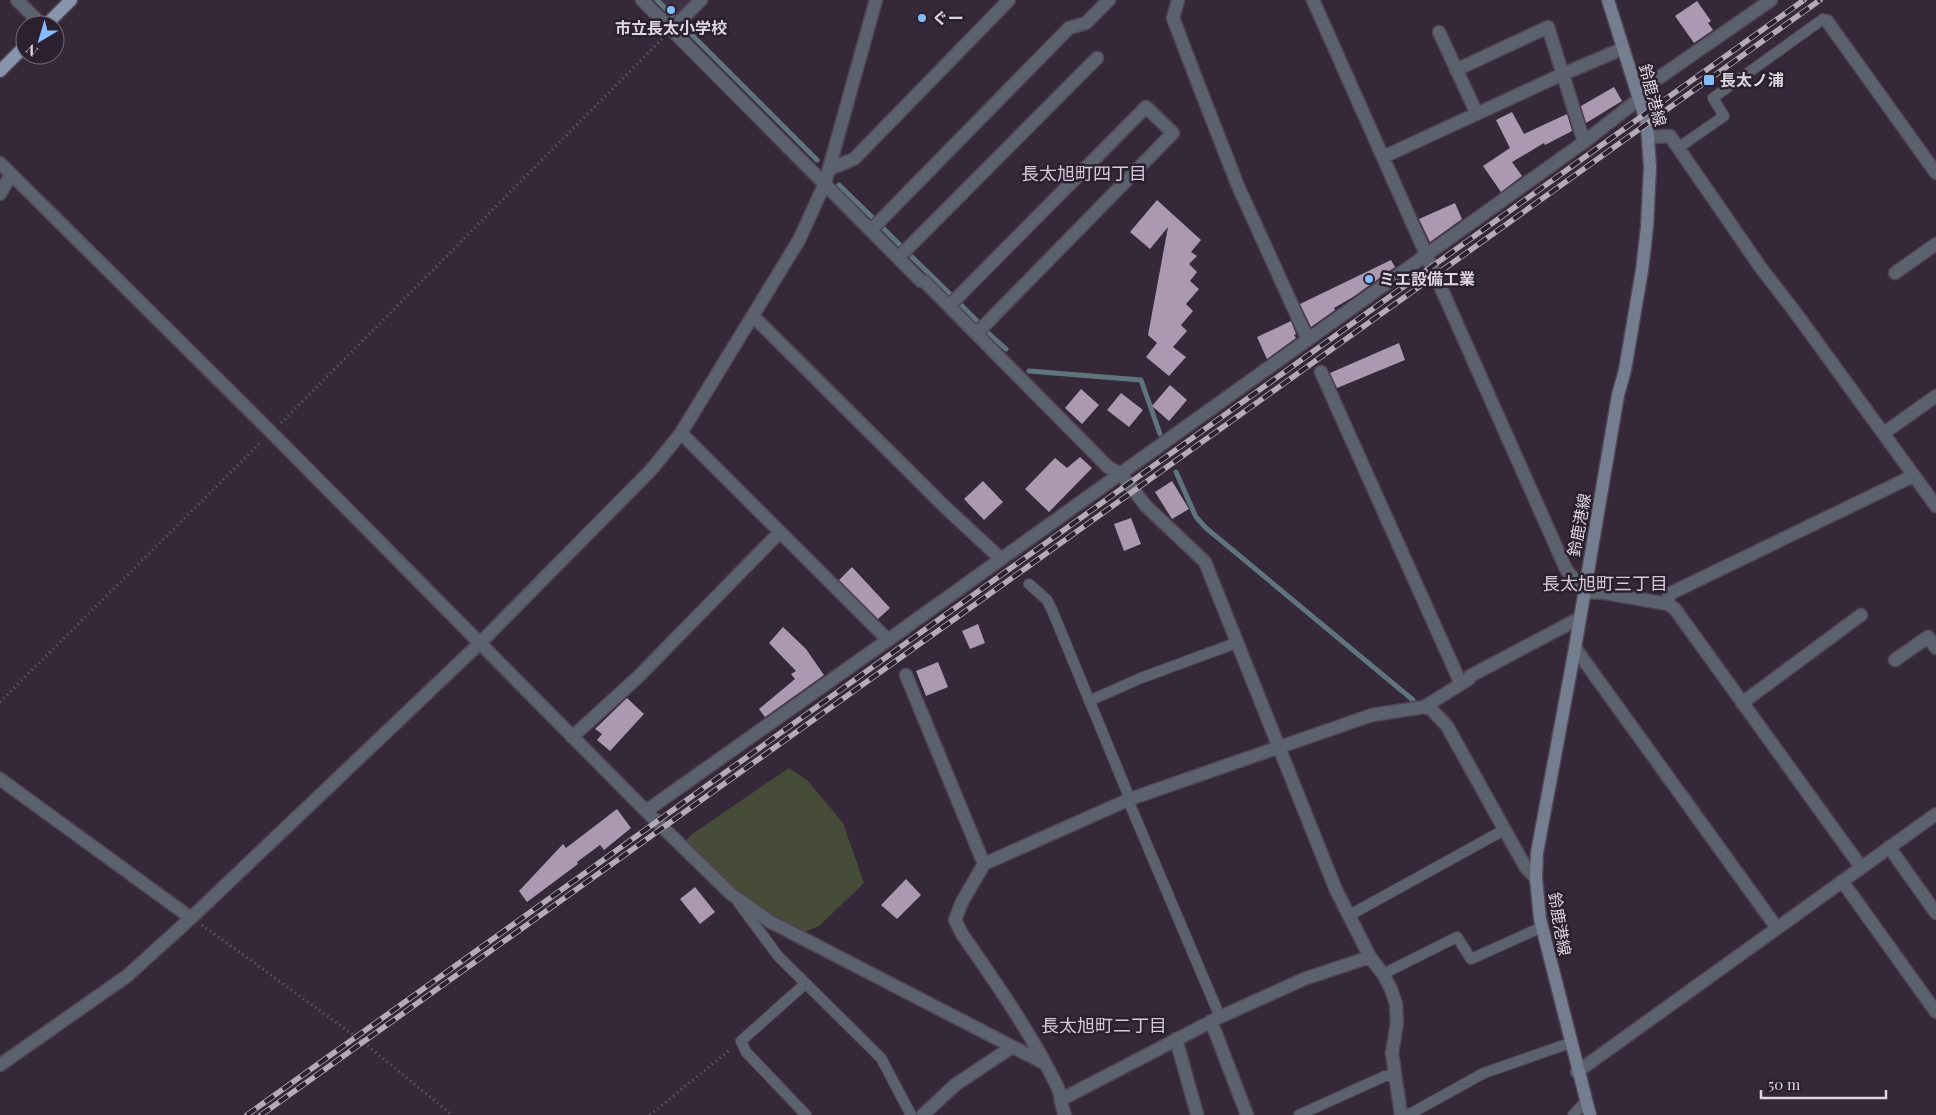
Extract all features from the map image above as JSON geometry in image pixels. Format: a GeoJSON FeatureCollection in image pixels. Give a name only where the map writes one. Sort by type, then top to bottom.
{"type":"FeatureCollection","features":[{"type":"Feature","properties":{"kind":"main road"},"geometry":{"type":"LineString","coordinates":[[56,15],[72,0]]}},
{"type":"Feature","properties":{"kind":"main road","name":"鈴鹿港線"},"geometry":{"type":"LineString","coordinates":[[1590,1115],[1577,1072],[1542,927],[1536,878],[1537,853],[1546,798],[1575,648],[1642,270],[1650,189],[1647,124],[1608,0]]}},
{"type":"Feature","properties":{"kind":"main road"},"geometry":{"type":"LineString","coordinates":[[0,71],[15,56]]}},
{"type":"Feature","properties":{"kind":"street"},"geometry":{"type":"LineString","coordinates":[[18,0],[32,15]]}},
{"type":"Feature","properties":{"kind":"street"},"geometry":{"type":"LineString","coordinates":[[642,0],[977,333],[1108,467],[1121,474],[1146,506],[1205,562],[1279,746],[1316,845],[1348,916],[1370,957],[1383,974],[1396,1004],[1396,1023],[1392,1053],[1402,1115]]}},
{"type":"Feature","properties":{"kind":"street"},"geometry":{"type":"LineString","coordinates":[[672,30],[701,0]]}},
{"type":"Feature","properties":{"kind":"street"},"geometry":{"type":"LineString","coordinates":[[0,1065],[127,976],[191,918],[480,643],[651,470],[681,433],[799,240],[825,183],[876,0]]}},
{"type":"Feature","properties":{"kind":"street"},"geometry":{"type":"LineString","coordinates":[[829,169],[854,159],[1009,0]]}},
{"type":"Feature","properties":{"kind":"street"},"geometry":{"type":"LineString","coordinates":[[872,229],[1069,28],[1086,24],[1109,0]]}},
{"type":"Feature","properties":{"kind":"street"},"geometry":{"type":"LineString","coordinates":[[1178,0],[1173,18],[1197,81],[1238,186],[1308,340]]}},
{"type":"Feature","properties":{"kind":"street"},"geometry":{"type":"LineString","coordinates":[[1313,0],[1566,569],[1584,592],[1605,593],[1668,604],[1675,609],[1861,867]]}},
{"type":"Feature","properties":{"kind":"street"},"geometry":{"type":"LineString","coordinates":[[646,811],[1584,142],[1638,96],[1771,0]]}},
{"type":"Feature","properties":{"kind":"street"},"geometry":{"type":"LineString","coordinates":[[1827,21],[1936,173]]}},
{"type":"Feature","properties":{"kind":"street"},"geometry":{"type":"LineString","coordinates":[[1456,70],[1548,27],[1584,142]]}},
{"type":"Feature","properties":{"kind":"street"},"geometry":{"type":"LineString","coordinates":[[1439,32],[1478,114]]}},
{"type":"Feature","properties":{"kind":"street"},"geometry":{"type":"LineString","coordinates":[[1383,158],[1562,74],[1622,49]]}},
{"type":"Feature","properties":{"kind":"street"},"geometry":{"type":"LineString","coordinates":[[899,257],[1098,58]]}},
{"type":"Feature","properties":{"kind":"street"},"geometry":{"type":"LineString","coordinates":[[949,306],[1146,107],[1153,113],[1173,133],[977,333]]}},
{"type":"Feature","properties":{"kind":"street"},"geometry":{"type":"LineString","coordinates":[[1648,137],[1670,136],[1761,268],[1884,433],[1913,476],[1935,503]]}},
{"type":"Feature","properties":{"kind":"street"},"geometry":{"type":"LineString","coordinates":[[0,163],[736,899],[769,921],[1044,1063]]}},
{"type":"Feature","properties":{"kind":"street"},"geometry":{"type":"LineString","coordinates":[[0,194],[11,174]]}},
{"type":"Feature","properties":{"kind":"street"},"geometry":{"type":"LineString","coordinates":[[1895,273],[1936,244]]}},
{"type":"Feature","properties":{"kind":"street"},"geometry":{"type":"LineString","coordinates":[[754,316],[944,506],[1000,559]]}},
{"type":"Feature","properties":{"kind":"street"},"geometry":{"type":"LineString","coordinates":[[1321,372],[1461,684]]}},
{"type":"Feature","properties":{"kind":"street"},"geometry":{"type":"LineString","coordinates":[[1884,433],[1936,396]]}},
{"type":"Feature","properties":{"kind":"street"},"geometry":{"type":"LineString","coordinates":[[681,433],[888,640]]}},
{"type":"Feature","properties":{"kind":"street"},"geometry":{"type":"LineString","coordinates":[[1668,604],[1669,594],[1913,476]]}},
{"type":"Feature","properties":{"kind":"street"},"geometry":{"type":"LineString","coordinates":[[572,737],[638,677],[780,532]]}},
{"type":"Feature","properties":{"kind":"street"},"geometry":{"type":"LineString","coordinates":[[1742,703],[1861,615]]}},
{"type":"Feature","properties":{"kind":"street"},"geometry":{"type":"LineString","coordinates":[[1065,1115],[1061,1106],[1062,1099],[1044,1063],[1013,1010],[962,934],[955,920],[962,902],[984,864],[1129,800],[1279,746],[1372,715],[1424,707],[1461,684],[1470,676],[1580,618]]}},
{"type":"Feature","properties":{"kind":"street"},"geometry":{"type":"LineString","coordinates":[[1895,660],[1928,637],[1936,648]]}},
{"type":"Feature","properties":{"kind":"street"},"geometry":{"type":"LineString","coordinates":[[1575,648],[1777,928]]}},
{"type":"Feature","properties":{"kind":"street"},"geometry":{"type":"LineString","coordinates":[[906,675],[984,864]]}},
{"type":"Feature","properties":{"kind":"street"},"geometry":{"type":"LineString","coordinates":[[1424,707],[1431,710],[1447,726],[1526,868],[1536,878]]}},
{"type":"Feature","properties":{"kind":"street"},"geometry":{"type":"LineString","coordinates":[[0,779],[191,918]]}},
{"type":"Feature","properties":{"kind":"street"},"geometry":{"type":"LineString","coordinates":[[1577,1072],[1776,931],[1777,928],[1842,880],[1936,814]]}},
{"type":"Feature","properties":{"kind":"street"},"geometry":{"type":"LineString","coordinates":[[1889,847],[1936,913]]}},
{"type":"Feature","properties":{"kind":"street"},"geometry":{"type":"LineString","coordinates":[[1842,880],[1936,1012]]}},
{"type":"Feature","properties":{"kind":"street"},"geometry":{"type":"LineString","coordinates":[[1062,1099],[1216,1019],[1304,980],[1370,957]]}},
{"type":"Feature","properties":{"kind":"street"},"geometry":{"type":"LineString","coordinates":[[1216,1019],[1247,1115]]}},
{"type":"Feature","properties":{"kind":"street"},"geometry":{"type":"LineString","coordinates":[[1176,1039],[1197,1114]]}},
{"type":"Feature","properties":{"kind":"street"},"geometry":{"type":"LineString","coordinates":[[923,1115],[955,1084],[1012,1047]]}},
{"type":"Feature","properties":{"kind":"lane"},"geometry":{"type":"LineString","coordinates":[[1678,148],[1724,116],[1713,98],[1823,19],[1827,21]]}},
{"type":"Feature","properties":{"kind":"lane"},"geometry":{"type":"LineString","coordinates":[[1030,584],[1047,600],[1052,610],[1216,1019]]}},
{"type":"Feature","properties":{"kind":"lane"},"geometry":{"type":"LineString","coordinates":[[1089,701],[1141,678],[1236,643]]}},
{"type":"Feature","properties":{"kind":"lane"},"geometry":{"type":"LineString","coordinates":[[1348,916],[1504,830]]}},
{"type":"Feature","properties":{"kind":"lane"},"geometry":{"type":"LineString","coordinates":[[736,899],[778,956],[881,1058],[910,1115]]}},
{"type":"Feature","properties":{"kind":"lane"},"geometry":{"type":"LineString","coordinates":[[1383,974],[1457,937],[1471,959],[1542,927]]}},
{"type":"Feature","properties":{"kind":"lane"},"geometry":{"type":"LineString","coordinates":[[805,984],[742,1041],[746,1052],[806,1115]]}},
{"type":"Feature","properties":{"kind":"lane"},"geometry":{"type":"LineString","coordinates":[[1408,1115],[1484,1073],[1570,1043]]}},
{"type":"Feature","properties":{"kind":"lane"},"geometry":{"type":"LineString","coordinates":[[1299,1115],[1385,1076],[1395,1076]]}},
{"type":"Feature","properties":{"kind":"lane"},"geometry":{"type":"LineString","coordinates":[[1572,1115],[1585,1102]]}},
{"type":"Feature","properties":{"kind":"path"},"geometry":{"type":"LineString","coordinates":[[0,702],[672,30]]}},
{"type":"Feature","properties":{"kind":"path"},"geometry":{"type":"LineString","coordinates":[[191,918],[363,1042],[452,1115]]}},
{"type":"Feature","properties":{"kind":"path"},"geometry":{"type":"LineString","coordinates":[[650,1115],[742,1041]]}},
{"type":"Feature","properties":{"kind":"shaded area","name":"市立長太小学校"},"geometry":{"type":"Polygon","coordinates":[[[649,0],[693,0],[674,20],[668,19],[649,0]]]}},
{"type":"Feature","properties":{"kind":"green space"},"geometry":{"type":"Polygon","coordinates":[[[789,768],[807,780],[843,823],[864,883],[819,926],[802,933],[744,900],[685,842],[692,834],[789,768]]]}},
{"type":"Feature","properties":{"kind":"building"},"geometry":{"type":"Polygon","coordinates":[[[1697,1],[1711,21],[1708,23],[1713,30],[1694,43],[1675,16],[1697,1]]]}},
{"type":"Feature","properties":{"kind":"building"},"geometry":{"type":"Polygon","coordinates":[[[1614,87],[1622,101],[1586,123],[1581,106],[1614,87]]]}},
{"type":"Feature","properties":{"kind":"building"},"geometry":{"type":"Polygon","coordinates":[[[1512,112],[1524,134],[1567,114],[1572,131],[1545,145],[1544,143],[1512,162],[1522,176],[1501,192],[1483,166],[1510,148],[1496,120],[1512,112]]]}},
{"type":"Feature","properties":{"kind":"building"},"geometry":{"type":"Polygon","coordinates":[[[1157,200],[1201,240],[1191,252],[1197,256],[1189,264],[1197,272],[1190,281],[1199,289],[1186,304],[1193,311],[1181,325],[1187,331],[1173,347],[1186,357],[1169,376],[1146,357],[1157,343],[1148,335],[1168,227],[1150,249],[1130,232],[1157,200]]]}},
{"type":"Feature","properties":{"kind":"building"},"geometry":{"type":"Polygon","coordinates":[[[1455,203],[1462,219],[1430,242],[1419,219],[1455,203]]]}},
{"type":"Feature","properties":{"kind":"building"},"geometry":{"type":"Polygon","coordinates":[[[1391,260],[1395,267],[1334,308],[1335,310],[1311,327],[1300,304],[1391,260]]]}},
{"type":"Feature","properties":{"kind":"building"},"geometry":{"type":"Polygon","coordinates":[[[1291,321],[1296,338],[1267,359],[1257,337],[1291,321]]]}},
{"type":"Feature","properties":{"kind":"building"},"geometry":{"type":"Polygon","coordinates":[[[1399,343],[1405,360],[1337,388],[1330,373],[1399,343]]]}},
{"type":"Feature","properties":{"kind":"building"},"geometry":{"type":"Polygon","coordinates":[[[1170,385],[1187,400],[1169,421],[1152,406],[1170,385]]]}},
{"type":"Feature","properties":{"kind":"building"},"geometry":{"type":"Polygon","coordinates":[[[1081,389],[1099,405],[1082,424],[1065,408],[1081,389]]]}},
{"type":"Feature","properties":{"kind":"building"},"geometry":{"type":"Polygon","coordinates":[[[1121,393],[1143,410],[1129,427],[1107,410],[1121,393]]]}},
{"type":"Feature","properties":{"kind":"building"},"geometry":{"type":"Polygon","coordinates":[[[1080,457],[1092,468],[1049,512],[1025,489],[1055,458],[1067,468],[1080,457]]]}},
{"type":"Feature","properties":{"kind":"building"},"geometry":{"type":"Polygon","coordinates":[[[983,481],[1003,502],[984,520],[964,499],[983,481]]]}},
{"type":"Feature","properties":{"kind":"building"},"geometry":{"type":"Polygon","coordinates":[[[1172,481],[1189,509],[1172,519],[1155,492],[1172,481]]]}},
{"type":"Feature","properties":{"kind":"building"},"geometry":{"type":"Polygon","coordinates":[[[1131,518],[1141,544],[1124,551],[1114,524],[1131,518]]]}},
{"type":"Feature","properties":{"kind":"building"},"geometry":{"type":"Polygon","coordinates":[[[852,567],[890,608],[878,619],[839,580],[852,567]]]}},
{"type":"Feature","properties":{"kind":"building"},"geometry":{"type":"Polygon","coordinates":[[[978,624],[985,643],[970,649],[962,631],[978,624]]]}},
{"type":"Feature","properties":{"kind":"building"},"geometry":{"type":"Polygon","coordinates":[[[783,627],[806,649],[824,675],[765,717],[759,709],[795,679],[791,674],[796,671],[769,643],[783,627]]]}},
{"type":"Feature","properties":{"kind":"building"},"geometry":{"type":"Polygon","coordinates":[[[938,662],[948,687],[926,696],[916,671],[938,662]]]}},
{"type":"Feature","properties":{"kind":"building"},"geometry":{"type":"Polygon","coordinates":[[[627,698],[644,714],[610,751],[597,740],[602,734],[595,729],[627,698]]]}},
{"type":"Feature","properties":{"kind":"building"},"geometry":{"type":"Polygon","coordinates":[[[617,809],[631,828],[604,850],[600,845],[527,902],[519,891],[563,844],[566,848],[617,809]]]}},
{"type":"Feature","properties":{"kind":"building"},"geometry":{"type":"Polygon","coordinates":[[[906,879],[921,895],[897,919],[881,905],[906,879]]]}},
{"type":"Feature","properties":{"kind":"building"},"geometry":{"type":"Polygon","coordinates":[[[695,887],[715,912],[700,924],[680,899],[695,887]]]}},
{"type":"Feature","properties":{"kind":"waterway"},"geometry":{"type":"LineString","coordinates":[[657,0],[674,17]]}},
{"type":"Feature","properties":{"kind":"waterway"},"geometry":{"type":"LineString","coordinates":[[689,32],[817,160]]}},
{"type":"Feature","properties":{"kind":"waterway"},"geometry":{"type":"LineString","coordinates":[[839,185],[873,218]]}},
{"type":"Feature","properties":{"kind":"waterway"},"geometry":{"type":"LineString","coordinates":[[883,228],[900,245]]}},
{"type":"Feature","properties":{"kind":"waterway"},"geometry":{"type":"LineString","coordinates":[[912,257],[950,294]]}},
{"type":"Feature","properties":{"kind":"waterway"},"geometry":{"type":"LineString","coordinates":[[961,305],[978,322]]}},
{"type":"Feature","properties":{"kind":"waterway"},"geometry":{"type":"LineString","coordinates":[[988,333],[1006,349]]}},
{"type":"Feature","properties":{"kind":"waterway"},"geometry":{"type":"LineString","coordinates":[[1029,371],[1141,380],[1160,434]]}},
{"type":"Feature","properties":{"kind":"waterway"},"geometry":{"type":"LineString","coordinates":[[1176,472],[1196,517],[1206,528],[1413,700]]}},
{"type":"Feature","properties":{"kind":"railway"},"geometry":{"type":"LineString","coordinates":[[247,1115],[1804,0]]}},
{"type":"Feature","properties":{"kind":"railway"},"geometry":{"type":"LineString","coordinates":[[261,1115],[1820,0]]}},
{"type":"Feature","properties":{"kind":"place","name":"市立長太小学校"},"geometry":{"type":"Point","coordinates":[671,10]}},
{"type":"Feature","properties":{"kind":"place","name":"ぐー"},"geometry":{"type":"Point","coordinates":[922,18]}},
{"type":"Feature","properties":{"kind":"place","name":"長太ノ浦"},"geometry":{"type":"Point","coordinates":[1709,80]}},
{"type":"Feature","properties":{"kind":"place","name":"ミエ設備工業"},"geometry":{"type":"Point","coordinates":[1369,279]}},
{"type":"Feature","properties":{"kind":"district","name":"長太旭町四丁目"},"geometry":{"type":"Point","coordinates":[1084,174]}},
{"type":"Feature","properties":{"kind":"district","name":"長太旭町三丁目"},"geometry":{"type":"Point","coordinates":[1605,584]}},
{"type":"Feature","properties":{"kind":"district","name":"長太旭町二丁目"},"geometry":{"type":"Point","coordinates":[1104,1026]}}]}
